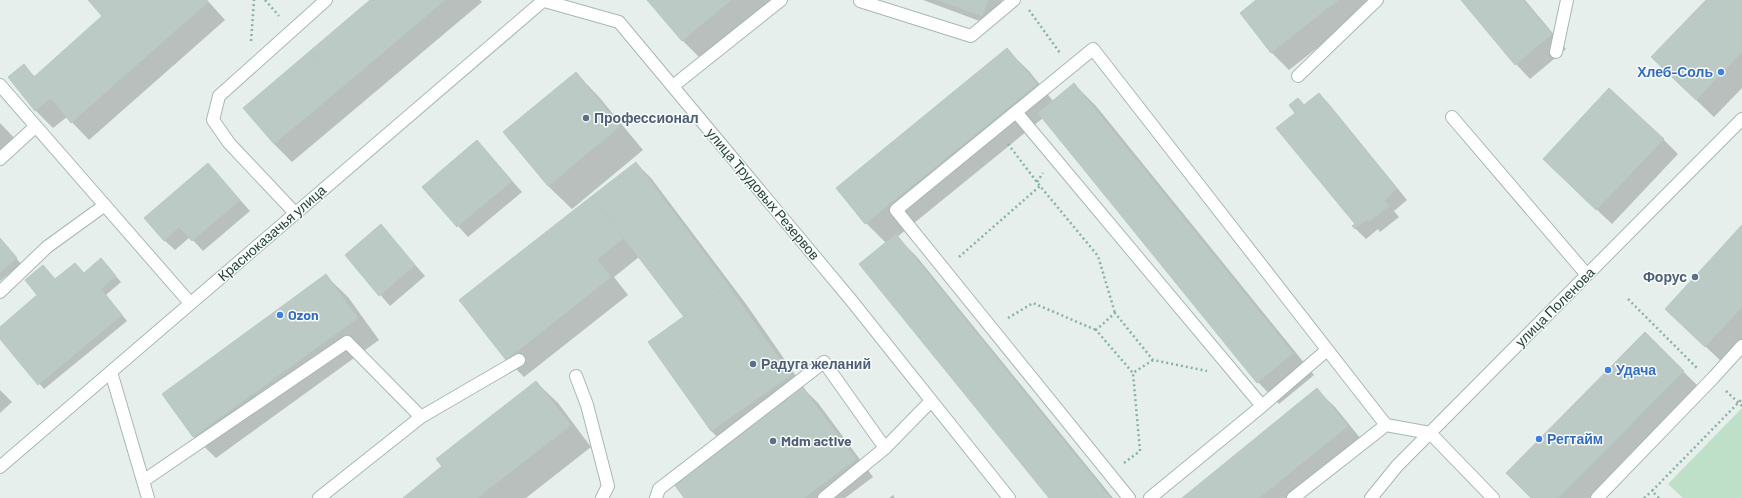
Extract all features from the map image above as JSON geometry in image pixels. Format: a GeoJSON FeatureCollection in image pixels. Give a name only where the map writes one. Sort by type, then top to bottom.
{"type":"FeatureCollection","features":[{"type":"Feature","properties":{"kind":"street"},"geometry":{"type":"LineString","coordinates":[[295,213],[230,143],[214,120],[219,96],[326,0]]}},
{"type":"Feature","properties":{"kind":"street","name":"улица Трудовых Резервов"},"geometry":{"type":"LineString","coordinates":[[543,0],[619,22],[851,300],[1009,498]]}},
{"type":"Feature","properties":{"kind":"street","name":"Красноказачья улица"},"geometry":{"type":"LineString","coordinates":[[0,467],[543,0]]}},
{"type":"Feature","properties":{"kind":"street"},"geometry":{"type":"LineString","coordinates":[[673,86],[781,0]]}},
{"type":"Feature","properties":{"kind":"street"},"geometry":{"type":"LineString","coordinates":[[860,1],[971,36],[1014,0]]}},
{"type":"Feature","properties":{"kind":"street"},"geometry":{"type":"LineString","coordinates":[[1298,76],[1378,0]]}},
{"type":"Feature","properties":{"kind":"street"},"geometry":{"type":"LineString","coordinates":[[1556,52],[1567,0]]}},
{"type":"Feature","properties":{"kind":"street"},"geometry":{"type":"LineString","coordinates":[[1129,498],[896,210],[1093,49],[1386,425],[1430,433],[1493,498]]}},
{"type":"Feature","properties":{"kind":"street"},"geometry":{"type":"LineString","coordinates":[[0,85],[190,303]]}},
{"type":"Feature","properties":{"kind":"street"},"geometry":{"type":"LineString","coordinates":[[1016,112],[1262,406]]}},
{"type":"Feature","properties":{"kind":"street"},"geometry":{"type":"LineString","coordinates":[[1452,117],[1587,275]]}},
{"type":"Feature","properties":{"kind":"street","name":"улица Поленова"},"geometry":{"type":"LineString","coordinates":[[1376,496],[1397,466],[1742,119]]}},
{"type":"Feature","properties":{"kind":"street"},"geometry":{"type":"LineString","coordinates":[[0,159],[36,126]]}},
{"type":"Feature","properties":{"kind":"street"},"geometry":{"type":"LineString","coordinates":[[0,292],[47,247],[105,205]]}},
{"type":"Feature","properties":{"kind":"street"},"geometry":{"type":"LineString","coordinates":[[143,481],[347,342],[421,417]]}},
{"type":"Feature","properties":{"kind":"street"},"geometry":{"type":"LineString","coordinates":[[1597,498],[1711,381],[1742,346]]}},
{"type":"Feature","properties":{"kind":"street"},"geometry":{"type":"LineString","coordinates":[[1150,498],[1262,406],[1327,350]]}},
{"type":"Feature","properties":{"kind":"street"},"geometry":{"type":"LineString","coordinates":[[319,498],[421,417],[519,360]]}},
{"type":"Feature","properties":{"kind":"street"},"geometry":{"type":"LineString","coordinates":[[656,498],[659,489],[824,362],[885,448]]}},
{"type":"Feature","properties":{"kind":"street"},"geometry":{"type":"LineString","coordinates":[[111,372],[148,498]]}},
{"type":"Feature","properties":{"kind":"street"},"geometry":{"type":"LineString","coordinates":[[576,376],[587,404],[608,486],[602,498]]}},
{"type":"Feature","properties":{"kind":"street"},"geometry":{"type":"LineString","coordinates":[[824,498],[885,448],[931,401]]}},
{"type":"Feature","properties":{"kind":"street"},"geometry":{"type":"LineString","coordinates":[[1293,498],[1386,425]]}},
{"type":"Feature","properties":{"kind":"path"},"geometry":{"type":"LineString","coordinates":[[249,70],[254,0]]}},
{"type":"Feature","properties":{"kind":"path"},"geometry":{"type":"LineString","coordinates":[[1026,6],[1071,67]]}},
{"type":"Feature","properties":{"kind":"path"},"geometry":{"type":"LineString","coordinates":[[996,128],[1040,186],[1098,256],[1115,313],[1153,360],[1237,376]]}},
{"type":"Feature","properties":{"kind":"path"},"geometry":{"type":"LineString","coordinates":[[944,270],[1040,186]]}},
{"type":"Feature","properties":{"kind":"path"},"geometry":{"type":"LineString","coordinates":[[1628,299],[1711,381]]}},
{"type":"Feature","properties":{"kind":"path"},"geometry":{"type":"LineString","coordinates":[[992,328],[1033,304],[1096,330],[1133,374],[1140,451],[1109,474]]}},
{"type":"Feature","properties":{"kind":"path"},"geometry":{"type":"LineString","coordinates":[[1096,330],[1115,313]]}},
{"type":"Feature","properties":{"kind":"path"},"geometry":{"type":"LineString","coordinates":[[1133,374],[1153,360]]}},
{"type":"Feature","properties":{"kind":"path"},"geometry":{"type":"LineString","coordinates":[[1644,498],[1742,399]]}},
{"type":"Feature","properties":{"kind":"path"},"geometry":{"type":"LineString","coordinates":[[1652,491],[1659,498]]}},
{"type":"Feature","properties":{"kind":"green space"},"geometry":{"type":"Polygon","coordinates":[[[1742,408],[1742,498],[1683,498],[1668,484],[1742,408]]]}},
{"type":"Feature","properties":{"kind":"building"},"geometry":{"type":"Polygon","coordinates":[[[88,0],[206,0],[208,2],[71,123],[51,98],[35,111],[8,77],[24,64],[34,77],[102,16],[88,0]]]}},
{"type":"Feature","properties":{"kind":"building"},"geometry":{"type":"Polygon","coordinates":[[[370,0],[445,0],[341,88],[310,51],[370,0]]]}},
{"type":"Feature","properties":{"kind":"building"},"geometry":{"type":"Polygon","coordinates":[[[647,0],[731,0],[682,41],[647,0]]]}},
{"type":"Feature","properties":{"kind":"building"},"geometry":{"type":"Polygon","coordinates":[[[939,0],[988,0],[982,16],[939,0]]]}},
{"type":"Feature","properties":{"kind":"building"},"geometry":{"type":"Polygon","coordinates":[[[1256,0],[1338,0],[1271,53],[1240,13],[1256,0]]]}},
{"type":"Feature","properties":{"kind":"building"},"geometry":{"type":"Polygon","coordinates":[[[1461,0],[1523,0],[1552,34],[1515,65],[1461,0]]]}},
{"type":"Feature","properties":{"kind":"building"},"geometry":{"type":"Polygon","coordinates":[[[1706,0],[1742,0],[1742,52],[1696,100],[1651,57],[1706,0]]]}},
{"type":"Feature","properties":{"kind":"building"},"geometry":{"type":"Polygon","coordinates":[[[1007,48],[1037,84],[865,224],[836,188],[1007,48]]]}},
{"type":"Feature","properties":{"kind":"building"},"geometry":{"type":"Polygon","coordinates":[[[310,51],[341,88],[274,144],[243,108],[310,51]]]}},
{"type":"Feature","properties":{"kind":"building"},"geometry":{"type":"Polygon","coordinates":[[[576,72],[620,126],[548,186],[503,132],[576,72]]]}},
{"type":"Feature","properties":{"kind":"building"},"geometry":{"type":"Polygon","coordinates":[[[1074,83],[1293,353],[1257,383],[1038,113],[1074,83]]]}},
{"type":"Feature","properties":{"kind":"building"},"geometry":{"type":"Polygon","coordinates":[[[1609,88],[1664,139],[1596,210],[1543,159],[1609,88]]]}},
{"type":"Feature","properties":{"kind":"building"},"geometry":{"type":"Polygon","coordinates":[[[1319,93],[1397,189],[1384,200],[1389,206],[1369,222],[1367,219],[1355,229],[1352,226],[1355,224],[1276,128],[1295,113],[1289,105],[1298,98],[1304,105],[1319,93]]]}},
{"type":"Feature","properties":{"kind":"building"},"geometry":{"type":"Polygon","coordinates":[[[477,140],[512,181],[457,227],[422,187],[477,140]]]}},
{"type":"Feature","properties":{"kind":"building"},"geometry":{"type":"Polygon","coordinates":[[[636,162],[728,285],[684,317],[592,196],[636,162]]]}},
{"type":"Feature","properties":{"kind":"building"},"geometry":{"type":"Polygon","coordinates":[[[208,163],[240,200],[192,241],[179,227],[164,241],[144,218],[208,163]]]}},
{"type":"Feature","properties":{"kind":"building"},"geometry":{"type":"Polygon","coordinates":[[[592,196],[624,238],[597,259],[611,277],[506,360],[459,300],[592,196]]]}},
{"type":"Feature","properties":{"kind":"building"},"geometry":{"type":"Polygon","coordinates":[[[381,224],[415,265],[379,296],[345,255],[381,224]]]}},
{"type":"Feature","properties":{"kind":"building"},"geometry":{"type":"Polygon","coordinates":[[[1742,225],[1742,307],[1705,347],[1665,309],[1742,225]]]}},
{"type":"Feature","properties":{"kind":"building"},"geometry":{"type":"Polygon","coordinates":[[[896,234],[1110,498],[1049,498],[859,264],[896,234]]]}},
{"type":"Feature","properties":{"kind":"building"},"geometry":{"type":"Polygon","coordinates":[[[0,238],[17,258],[0,272],[0,238]]]}},
{"type":"Feature","properties":{"kind":"building"},"geometry":{"type":"Polygon","coordinates":[[[101,258],[116,276],[101,289],[122,315],[38,385],[0,339],[0,327],[37,295],[25,280],[43,265],[55,279],[75,263],[84,273],[101,258]]]}},
{"type":"Feature","properties":{"kind":"building"},"geometry":{"type":"Polygon","coordinates":[[[326,274],[358,318],[193,437],[162,394],[326,274]]]}},
{"type":"Feature","properties":{"kind":"building"},"geometry":{"type":"Polygon","coordinates":[[[728,285],[791,375],[711,431],[648,342],[728,285]]]}},
{"type":"Feature","properties":{"kind":"building"},"geometry":{"type":"Polygon","coordinates":[[[1645,332],[1684,371],[1558,498],[1531,498],[1506,473],[1645,332]]]}},
{"type":"Feature","properties":{"kind":"building"},"geometry":{"type":"Polygon","coordinates":[[[536,381],[571,425],[477,498],[467,498],[436,459],[536,381]]]}},
{"type":"Feature","properties":{"kind":"building"},"geometry":{"type":"Polygon","coordinates":[[[800,384],[856,459],[804,498],[684,498],[672,481],[800,384]]]}},
{"type":"Feature","properties":{"kind":"building"},"geometry":{"type":"Polygon","coordinates":[[[1317,388],[1348,426],[1259,498],[1182,498],[1317,388]]]}},
{"type":"Feature","properties":{"kind":"building"},"geometry":{"type":"Polygon","coordinates":[[[442,466],[467,498],[403,498],[442,466]]]}},
{"type":"Feature","properties":{"kind":"place","name":"Хлеб-Соль"},"geometry":{"type":"Point","coordinates":[1721,72]}},
{"type":"Feature","properties":{"kind":"place","name":"Профессионал"},"geometry":{"type":"Point","coordinates":[586,118]}},
{"type":"Feature","properties":{"kind":"place","name":"Форус"},"geometry":{"type":"Point","coordinates":[1695,277]}},
{"type":"Feature","properties":{"kind":"place","name":"Ozon"},"geometry":{"type":"Point","coordinates":[280,315]}},
{"type":"Feature","properties":{"kind":"place","name":"Радуга желаний"},"geometry":{"type":"Point","coordinates":[753,364]}},
{"type":"Feature","properties":{"kind":"place","name":"Удача"},"geometry":{"type":"Point","coordinates":[1608,370]}},
{"type":"Feature","properties":{"kind":"place","name":"Регтайм"},"geometry":{"type":"Point","coordinates":[1539,439]}},
{"type":"Feature","properties":{"kind":"place","name":"Mdm active"},"geometry":{"type":"Point","coordinates":[773,441]}}]}
